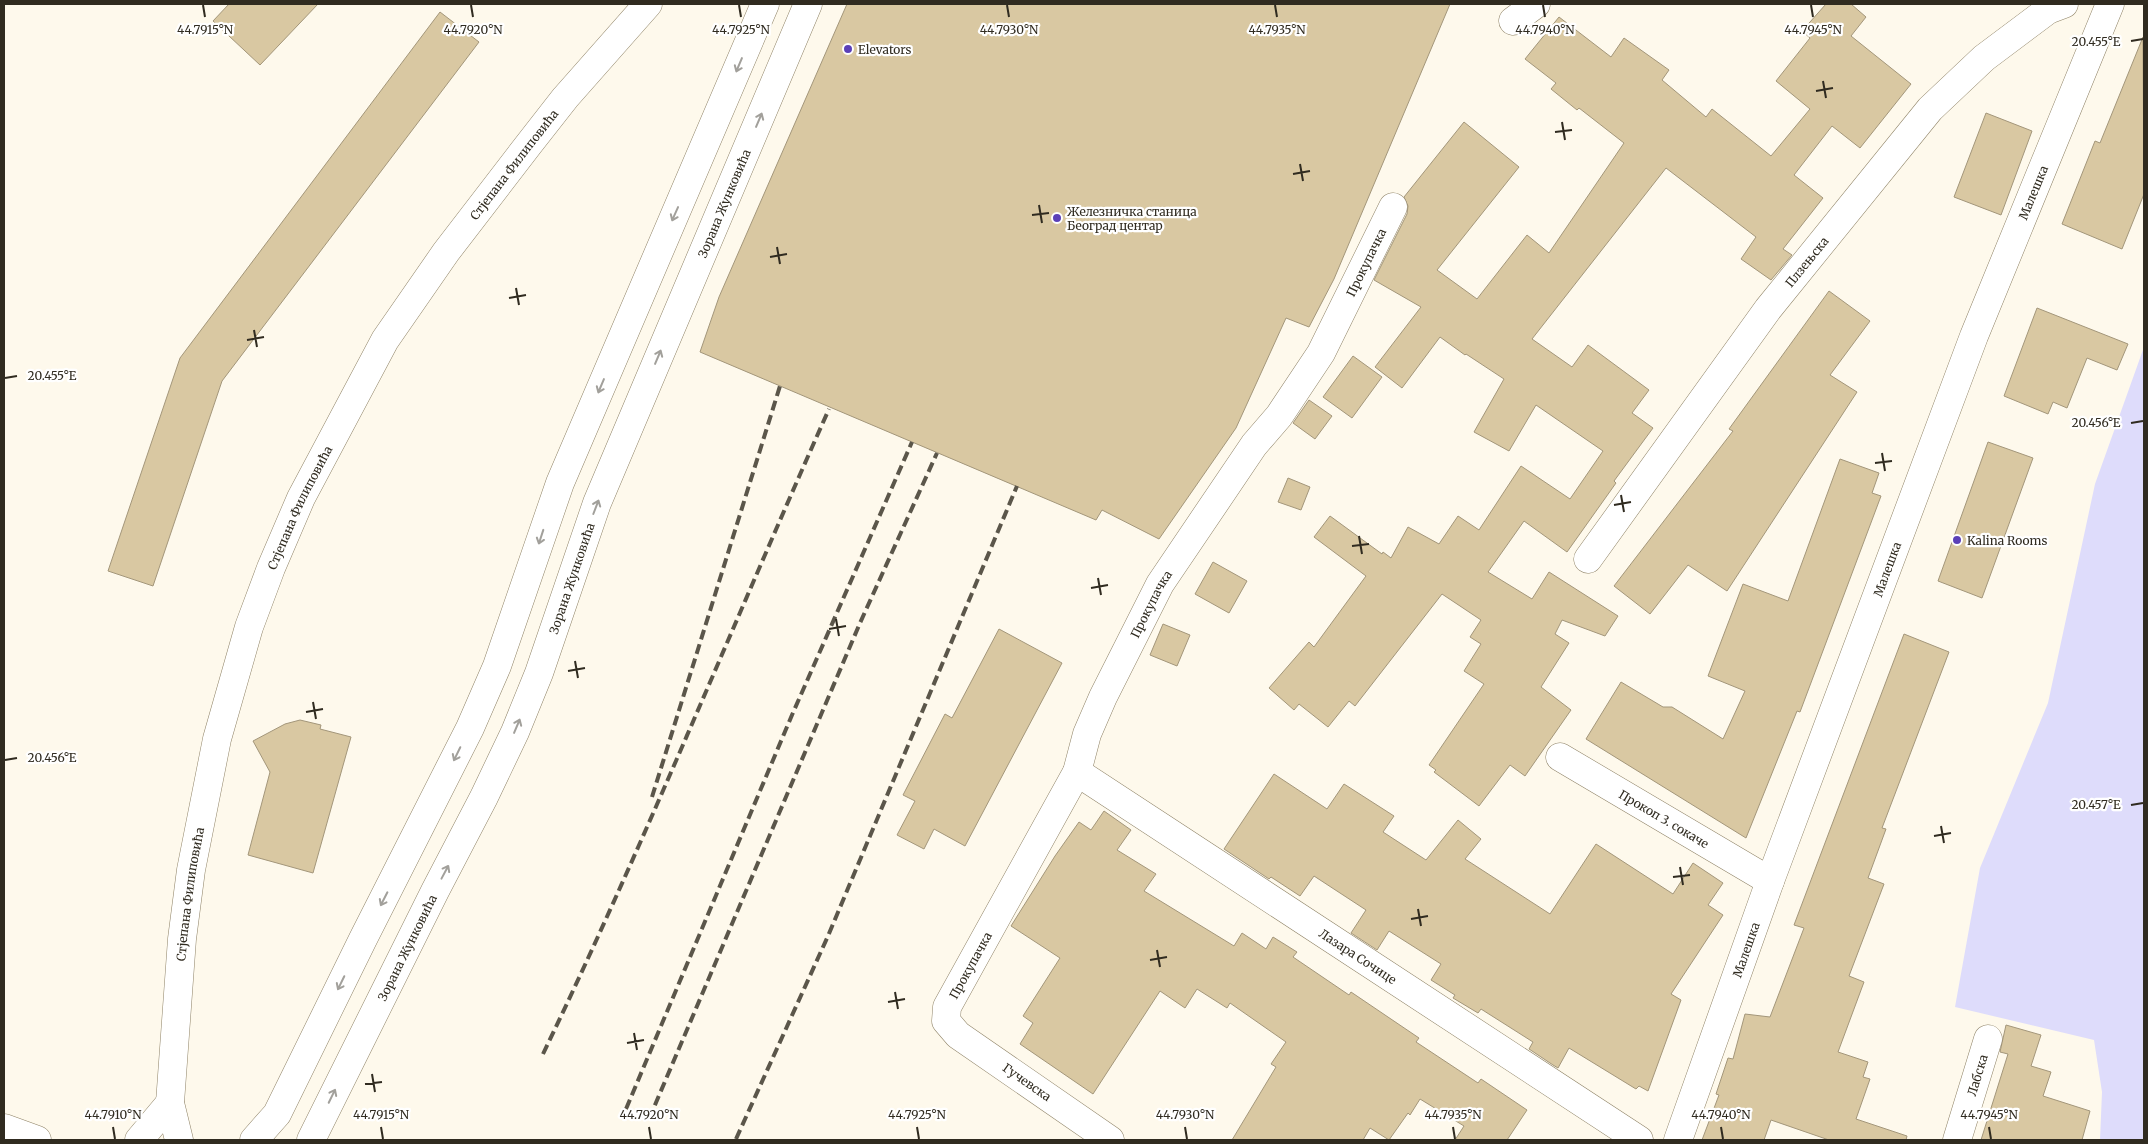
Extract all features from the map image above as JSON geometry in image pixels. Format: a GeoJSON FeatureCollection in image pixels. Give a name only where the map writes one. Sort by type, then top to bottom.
{"type":"FeatureCollection","features":[{"type":"Feature","properties":{"kind":"street","name":"Стјепана Филиповића"},"geometry":{"type":"LineString","coordinates":[[179,1140],[170,1103],[182,939],[191,870],[219,731],[246,636],[278,550],[301,498],[385,340],[446,252],[528,144],[565,98],[648,4]]}},
{"type":"Feature","properties":{"kind":"street"},"geometry":{"type":"LineString","coordinates":[[254,1140],[275,1127],[363,939],[470,728],[497,666],[560,483],[765,4]]}},
{"type":"Feature","properties":{"kind":"street","name":"Зорана Жунковића"},"geometry":{"type":"LineString","coordinates":[[311,1140],[515,732],[539,673],[597,503],[808,4]]}},
{"type":"Feature","properties":{"kind":"street"},"geometry":{"type":"LineString","coordinates":[[1513,21],[1536,4]]}},
{"type":"Feature","properties":{"kind":"street","name":"Плзењска"},"geometry":{"type":"LineString","coordinates":[[1588,559],[1768,309],[1930,109],[1991,52],[2048,10],[2064,4]]}},
{"type":"Feature","properties":{"kind":"street","name":"Малешка"},"geometry":{"type":"LineString","coordinates":[[1678,1140],[1770,881],[1974,336],[2110,4]]}},
{"type":"Feature","properties":{"kind":"street","name":"Прокупачка"},"geometry":{"type":"LineString","coordinates":[[946,1021],[947,1007],[953,995],[1077,772],[1087,734],[1103,697],[1160,584],[1254,445],[1279,416],[1321,353],[1393,207]]}},
{"type":"Feature","properties":{"kind":"street","name":"Прокоп 3. сокаче"},"geometry":{"type":"LineString","coordinates":[[1560,757],[1770,881]]}},
{"type":"Feature","properties":{"kind":"street","name":"Лазара Сочице"},"geometry":{"type":"LineString","coordinates":[[1077,772],[1639,1140]]}},
{"type":"Feature","properties":{"kind":"street","name":"Гучевска"},"geometry":{"type":"LineString","coordinates":[[946,1021],[958,1035],[1110,1140]]}},
{"type":"Feature","properties":{"kind":"street","name":"Лабска"},"geometry":{"type":"LineString","coordinates":[[1957,1140],[1988,1039]]}},
{"type":"Feature","properties":{"kind":"street"},"geometry":{"type":"LineString","coordinates":[[139,1140],[170,1103]]}},
{"type":"Feature","properties":{"kind":"street"},"geometry":{"type":"LineString","coordinates":[[4,1128],[37,1140]]}},
{"type":"Feature","properties":{"kind":"shaded area"},"geometry":{"type":"Polygon","coordinates":[[[2144,347],[2144,1140],[2100,1140],[2102,1092],[2094,1040],[1955,1007],[1980,868],[2048,703],[2095,484],[2144,347]]]}},
{"type":"Feature","properties":{"kind":"building"},"geometry":{"type":"Polygon","coordinates":[[[229,4],[318,4],[260,65],[213,21],[229,4]]]}},
{"type":"Feature","properties":{"kind":"building","name":"Железничка станица Београд центар"},"geometry":{"type":"Polygon","coordinates":[[[847,4],[1450,4],[1334,279],[1309,327],[1286,318],[1236,428],[1159,539],[1102,510],[1096,520],[700,352],[719,297],[847,4]]]}},
{"type":"Feature","properties":{"kind":"building"},"geometry":{"type":"Polygon","coordinates":[[[1826,4],[1851,4],[1866,17],[1851,36],[1911,84],[1860,148],[1832,126],[1794,175],[1823,198],[1783,249],[1792,255],[1771,280],[1741,259],[1756,237],[1666,168],[1532,339],[1572,367],[1588,345],[1649,390],[1632,413],[1653,428],[1614,481],[1616,483],[1567,552],[1524,521],[1488,572],[1532,599],[1549,572],[1618,616],[1605,636],[1562,620],[1555,634],[1569,643],[1541,687],[1571,710],[1525,776],[1510,765],[1479,806],[1434,772],[1436,770],[1429,765],[1484,684],[1464,671],[1481,644],[1470,637],[1481,620],[1442,594],[1355,706],[1349,701],[1328,727],[1299,704],[1294,710],[1269,688],[1309,642],[1314,647],[1366,576],[1314,537],[1330,516],[1382,554],[1383,552],[1391,558],[1408,527],[1439,544],[1458,516],[1479,530],[1521,466],[1570,499],[1603,451],[1536,405],[1509,451],[1474,432],[1504,379],[1440,337],[1402,388],[1375,367],[1421,307],[1374,280],[1407,214],[1408,206],[1404,197],[1464,122],[1519,167],[1437,270],[1477,299],[1527,235],[1549,253],[1624,143],[1551,89],[1556,83],[1525,59],[1559,17],[1611,57],[1624,38],[1669,70],[1662,80],[1706,117],[1712,109],[1771,156],[1810,109],[1776,81],[1810,38],[1802,31],[1826,4]]]}},
{"type":"Feature","properties":{"kind":"building"},"geometry":{"type":"Polygon","coordinates":[[[440,12],[479,42],[222,381],[153,586],[108,571],[180,358],[440,12]]]}},
{"type":"Feature","properties":{"kind":"building"},"geometry":{"type":"Polygon","coordinates":[[[2143,37],[2144,194],[2122,249],[2062,224],[2095,141],[2100,143],[2143,37]]]}},
{"type":"Feature","properties":{"kind":"building"},"geometry":{"type":"Polygon","coordinates":[[[1986,113],[2032,131],[2001,215],[1954,197],[1986,113]]]}},
{"type":"Feature","properties":{"kind":"building"},"geometry":{"type":"Polygon","coordinates":[[[1829,291],[1870,321],[1830,375],[1857,392],[1727,591],[1688,565],[1650,614],[1614,586],[1733,431],[1729,429],[1829,291]]]}},
{"type":"Feature","properties":{"kind":"building"},"geometry":{"type":"Polygon","coordinates":[[[2037,308],[2128,344],[2117,370],[2087,358],[2067,408],[2053,402],[2048,414],[2004,396],[2037,308]]]}},
{"type":"Feature","properties":{"kind":"building"},"geometry":{"type":"Polygon","coordinates":[[[1353,356],[1382,377],[1352,418],[1323,397],[1353,356]]]}},
{"type":"Feature","properties":{"kind":"building"},"geometry":{"type":"Polygon","coordinates":[[[1309,400],[1332,416],[1315,439],[1293,423],[1309,400]]]}},
{"type":"Feature","properties":{"kind":"building"},"geometry":{"type":"Polygon","coordinates":[[[1988,442],[2033,458],[1982,598],[1938,581],[1988,442]]]}},
{"type":"Feature","properties":{"kind":"building"},"geometry":{"type":"Polygon","coordinates":[[[1840,459],[1879,473],[1872,493],[1881,496],[1800,712],[1797,711],[1746,838],[1586,739],[1621,682],[1663,707],[1672,707],[1723,739],[1745,691],[1708,676],[1743,584],[1788,601],[1840,459]]]}},
{"type":"Feature","properties":{"kind":"building"},"geometry":{"type":"Polygon","coordinates":[[[1288,478],[1310,487],[1301,510],[1278,502],[1288,478]]]}},
{"type":"Feature","properties":{"kind":"building"},"geometry":{"type":"Polygon","coordinates":[[[1213,562],[1247,581],[1229,613],[1195,594],[1213,562]]]}},
{"type":"Feature","properties":{"kind":"building"},"geometry":{"type":"Polygon","coordinates":[[[1163,624],[1190,635],[1177,666],[1150,655],[1163,624]]]}},
{"type":"Feature","properties":{"kind":"building"},"geometry":{"type":"Polygon","coordinates":[[[999,629],[1062,663],[965,846],[934,829],[924,849],[897,835],[915,801],[903,795],[945,714],[952,718],[999,629]]]}},
{"type":"Feature","properties":{"kind":"building"},"geometry":{"type":"Polygon","coordinates":[[[1904,634],[1949,652],[1882,828],[1886,829],[1868,878],[1884,884],[1849,976],[1864,982],[1838,1052],[1868,1062],[1863,1077],[1870,1079],[1856,1119],[1907,1136],[1906,1140],[1829,1140],[1771,1120],[1764,1140],[1702,1140],[1719,1095],[1716,1094],[1728,1058],[1733,1059],[1745,1014],[1770,1017],[1804,928],[1794,925],[1904,634]]]}},
{"type":"Feature","properties":{"kind":"building"},"geometry":{"type":"Polygon","coordinates":[[[300,720],[321,725],[320,729],[351,737],[313,873],[248,855],[270,772],[253,741],[285,724],[300,720]]]}},
{"type":"Feature","properties":{"kind":"building"},"geometry":{"type":"Polygon","coordinates":[[[1274,774],[1327,809],[1344,784],[1394,816],[1383,832],[1426,860],[1458,820],[1481,839],[1465,859],[1550,914],[1596,844],[1673,894],[1693,863],[1723,883],[1708,905],[1723,915],[1671,994],[1681,1000],[1648,1091],[1639,1086],[1636,1089],[1569,1048],[1558,1068],[1529,1049],[1533,1042],[1481,1009],[1478,1013],[1453,998],[1455,995],[1431,980],[1441,964],[1389,931],[1377,950],[1351,933],[1366,910],[1314,876],[1300,896],[1271,877],[1269,879],[1224,849],[1274,774]]]}},
{"type":"Feature","properties":{"kind":"building"},"geometry":{"type":"Polygon","coordinates":[[[1104,811],[1131,830],[1117,850],[1156,874],[1144,891],[1234,946],[1242,933],[1266,949],[1273,937],[1297,952],[1293,957],[1349,995],[1351,992],[1419,1038],[1416,1042],[1478,1083],[1481,1079],[1527,1110],[1507,1140],[1455,1140],[1464,1126],[1420,1099],[1410,1115],[1408,1113],[1389,1140],[1370,1128],[1363,1140],[1232,1140],[1276,1067],[1271,1064],[1286,1042],[1230,1003],[1227,1008],[1197,989],[1185,1008],[1160,991],[1093,1094],[1020,1044],[1033,1023],[1023,1016],[1060,958],[1011,926],[1079,822],[1091,830],[1104,811]]]}},
{"type":"Feature","properties":{"kind":"building"},"geometry":{"type":"Polygon","coordinates":[[[2006,1025],[2041,1035],[2031,1066],[2051,1072],[2043,1096],[2090,1111],[2082,1140],[1981,1140],[2008,1054],[2000,1052],[2006,1025]]]}},
{"type":"Feature","properties":{"kind":"railway"},"geometry":{"type":"LineString","coordinates":[[652,797],[780,386]]}},
{"type":"Feature","properties":{"kind":"railway"},"geometry":{"type":"LineString","coordinates":[[543,1054],[653,813],[829,409]]}},
{"type":"Feature","properties":{"kind":"railway"},"geometry":{"type":"LineString","coordinates":[[626,1109],[792,715],[912,442]]}},
{"type":"Feature","properties":{"kind":"railway"},"geometry":{"type":"LineString","coordinates":[[649,1119],[860,623],[937,453]]}},
{"type":"Feature","properties":{"kind":"railway"},"geometry":{"type":"LineString","coordinates":[[736,1139],[828,936],[1017,486]]}},
{"type":"Feature","properties":{"kind":"place","name":"Elevators"},"geometry":{"type":"Point","coordinates":[848,49]}},
{"type":"Feature","properties":{"kind":"place","name":"Железничка станица Београд центар"},"geometry":{"type":"Point","coordinates":[1057,218]}},
{"type":"Feature","properties":{"kind":"place","name":"Kalina Rooms"},"geometry":{"type":"Point","coordinates":[1957,540]}}]}
